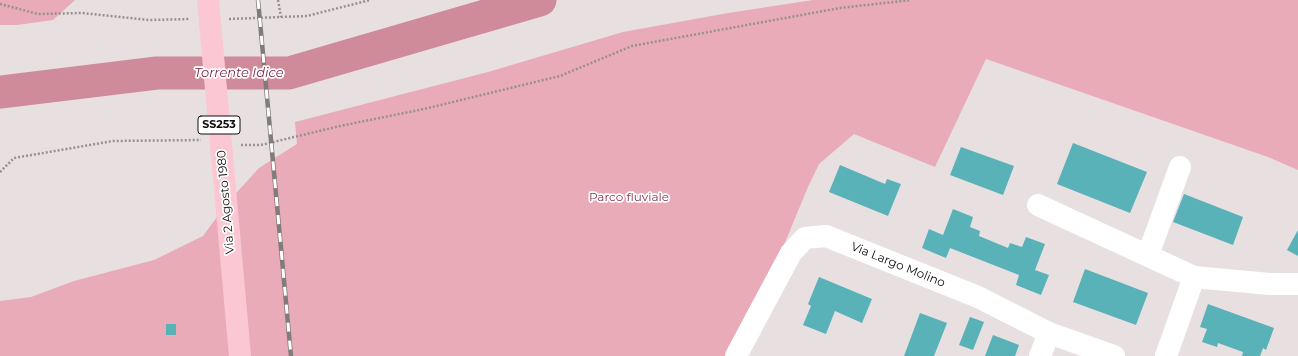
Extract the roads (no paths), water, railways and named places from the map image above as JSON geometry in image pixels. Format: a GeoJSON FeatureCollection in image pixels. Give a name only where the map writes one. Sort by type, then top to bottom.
{"type":"FeatureCollection","features":[{"type":"Feature","properties":{"kind":"main road","name":"Via 2 Agosto 1980"},"geometry":{"type":"LineString","coordinates":[[208,0],[240,356]]}},
{"type":"Feature","properties":{"kind":"street"},"geometry":{"type":"LineString","coordinates":[[1148,255],[1180,168]]}},
{"type":"Feature","properties":{"kind":"street"},"geometry":{"type":"LineString","coordinates":[[1038,205],[1194,277],[1270,284],[1298,284]]}},
{"type":"Feature","properties":{"kind":"street","name":"Via Largo Molino"},"geometry":{"type":"LineString","coordinates":[[736,356],[791,253],[805,238],[826,236],[978,297],[1049,332],[1114,356]]}},
{"type":"Feature","properties":{"kind":"street"},"geometry":{"type":"LineString","coordinates":[[1166,356],[1194,277]]}},
{"type":"Feature","properties":{"kind":"street"},"geometry":{"type":"LineString","coordinates":[[1040,356],[1049,332]]}},
{"type":"Feature","properties":{"kind":"waterway","name":"Torrente Idice"},"geometry":{"type":"LineString","coordinates":[[0,92],[157,73],[289,73],[540,0]]}},
{"type":"Feature","properties":{"kind":"railway"},"geometry":{"type":"LineString","coordinates":[[258,0],[291,356]]}},
{"type":"Feature","properties":{"kind":"park label","name":"Parco fluviale"},"geometry":{"type":"Point","coordinates":[629,197]}}]}
